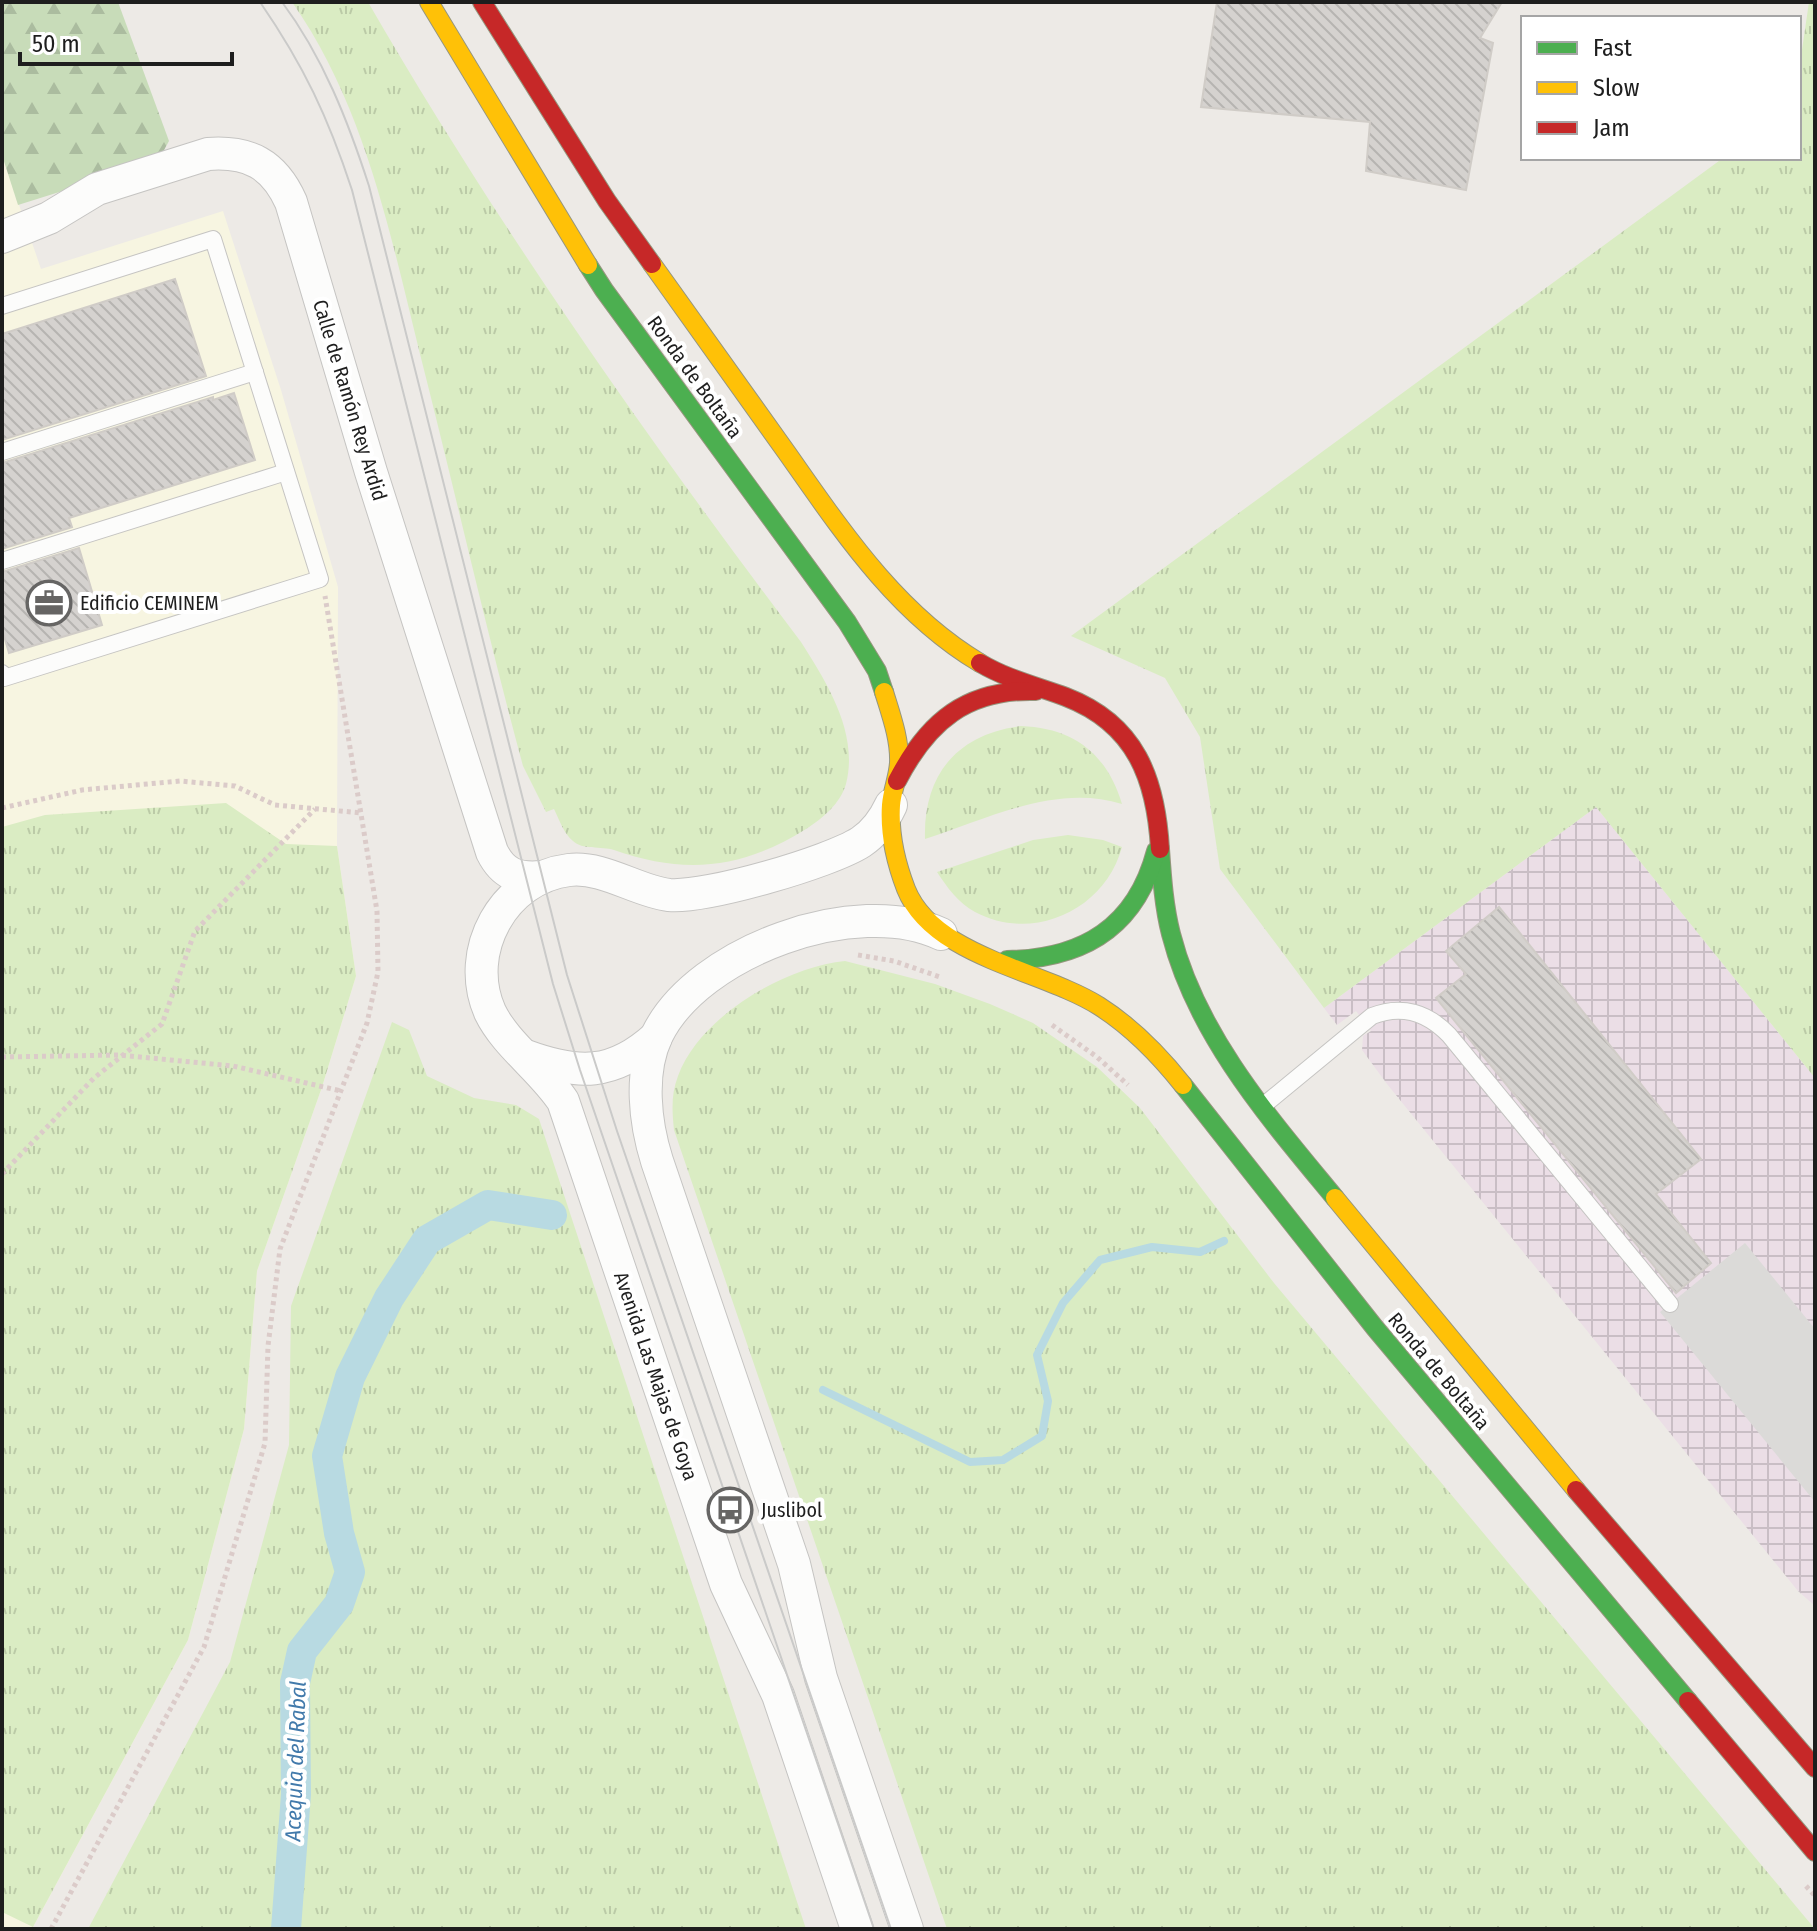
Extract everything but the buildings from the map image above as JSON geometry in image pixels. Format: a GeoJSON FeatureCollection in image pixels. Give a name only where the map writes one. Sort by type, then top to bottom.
{"type":"FeatureCollection","features":[{"type":"Feature","properties":{"kind":"main road","name":"Ronda de Boltaña"},"geometry":{"type":"LineString","coordinates":[[429,2],[604,290],[865,650],[881,680],[895,727],[899,762],[891,831],[896,860],[907,892],[917,909],[943,934],[960,945],[1062,986],[1101,1007],[1160,1056],[1375,1328],[1815,1852]]}},
{"type":"Feature","properties":{"kind":"main road","name":"Ronda de Boltaña"},"geometry":{"type":"LineString","coordinates":[[482,2],[607,201],[848,539],[885,585],[927,624],[977,661],[994,671],[1095,709],[1127,739],[1150,779],[1159,825],[1164,900],[1172,935],[1188,983],[1214,1035],[1263,1105],[1405,1284],[1536,1443],[1815,1768]]}},
{"type":"Feature","properties":{"kind":"main road","name":"Ronda de Boltaña"},"geometry":{"type":"LineString","coordinates":[[894,794],[917,742],[959,708],[990,694],[1009,691],[1057,693]]}},
{"type":"Feature","properties":{"kind":"main road","name":"Ronda de Boltaña"},"geometry":{"type":"LineString","coordinates":[[999,959],[1049,959],[1083,947],[1101,936],[1133,906],[1143,890],[1155,858],[1159,825]]}},
{"type":"Feature","properties":{"kind":"street","name":"Calle de Ramón Rey Ardid"},"geometry":{"type":"LineString","coordinates":[[2,237],[49,218],[97,189],[208,154],[227,153],[257,161],[272,171],[283,184],[492,852],[496,861],[510,874],[525,879],[541,877]]}},
{"type":"Feature","properties":{"kind":"street","name":"Avenida Las Majas de Goya"},"geometry":{"type":"LineString","coordinates":[[857,1929],[778,1695],[726,1584],[563,1101],[500,1029],[491,1013],[482,982],[482,963],[498,916],[526,884],[541,877],[581,870],[671,895],[724,888],[850,848],[882,823],[894,794]]}},
{"type":"Feature","properties":{"kind":"street"},"geometry":{"type":"LineString","coordinates":[[907,1929],[821,1678],[794,1564],[651,1142],[646,1104],[647,1078],[656,1037],[698,984],[719,969],[767,945],[818,928],[845,923],[908,923],[943,934]]}},
{"type":"Feature","properties":{"kind":"street"},"geometry":{"type":"LineString","coordinates":[[526,1056],[569,1069],[596,1068],[630,1056],[656,1037]]}},
{"type":"Feature","properties":{"kind":"lane"},"geometry":{"type":"LineString","coordinates":[[2,304],[213,239],[320,579],[4,678],[2,673]]}},
{"type":"Feature","properties":{"kind":"lane"},"geometry":{"type":"LineString","coordinates":[[2,452],[255,372]]}},
{"type":"Feature","properties":{"kind":"lane"},"geometry":{"type":"LineString","coordinates":[[2,561],[286,472]]}},
{"type":"Feature","properties":{"kind":"lane"},"geometry":{"type":"LineString","coordinates":[[1263,1105],[1372,1016],[1404,1010],[1425,1016],[1449,1035],[1670,1304]]}},
{"type":"Feature","properties":{"kind":"path"},"geometry":{"type":"LineString","coordinates":[[51,1929],[204,1647],[265,1443],[268,1346],[280,1249],[367,1023],[378,972],[377,911],[320,579]]}},
{"type":"Feature","properties":{"kind":"path"},"geometry":{"type":"LineString","coordinates":[[2,808],[82,790],[180,781],[235,786],[275,805],[362,813]]}},
{"type":"Feature","properties":{"kind":"path"},"geometry":{"type":"LineString","coordinates":[[2,1174],[94,1078],[162,1024],[195,931],[315,809]]}},
{"type":"Feature","properties":{"kind":"path"},"geometry":{"type":"LineString","coordinates":[[852,954],[894,961],[947,979]]}},
{"type":"Feature","properties":{"kind":"path"},"geometry":{"type":"LineString","coordinates":[[1045,1020],[1097,1057],[1128,1085]]}},
{"type":"Feature","properties":{"kind":"path"},"geometry":{"type":"LineString","coordinates":[[2,1057],[123,1055],[233,1066],[341,1091]]}},
{"type":"Feature","properties":{"kind":"shaded area"},"geometry":{"type":"Polygon","coordinates":[[[2,155],[41,269],[223,211],[281,390],[338,587],[337,846],[356,976],[322,1087],[257,1271],[244,1429],[188,1640],[32,1929],[2,1929],[2,155]]]}},
{"type":"Feature","properties":{"kind":"shaded area"},"geometry":{"type":"Polygon","coordinates":[[[1596,807],[1815,1078],[1815,1606],[1798,1591],[1387,1084],[1362,1050],[1363,1036],[1371,1031],[1356,1011],[1337,1025],[1324,1008],[1596,807]]]}},
{"type":"Feature","properties":{"kind":"shaded area"},"geometry":{"type":"Polygon","coordinates":[[[1745,1243],[1815,1329],[1815,1502],[1660,1312],[1745,1243]]]}},
{"type":"Feature","properties":{"kind":"green space"},"geometry":{"type":"Polygon","coordinates":[[[2,2],[118,2],[169,141],[158,161],[18,205],[2,155],[2,2]]]}},
{"type":"Feature","properties":{"kind":"green space"},"geometry":{"type":"Polygon","coordinates":[[[292,2],[368,2],[468,167],[575,329],[811,658],[838,709],[848,746],[849,765],[840,798],[825,815],[806,829],[759,853],[713,864],[689,865],[581,846],[567,834],[554,809],[546,812],[523,766],[398,263],[372,172],[339,84],[292,2]]]}},
{"type":"Feature","properties":{"kind":"green space"},"geometry":{"type":"Polygon","coordinates":[[[1809,2],[1815,2],[1815,1078],[1596,807],[1324,1008],[1220,869],[1200,737],[1165,678],[1071,636],[1720,160],[1801,160],[1801,56],[1809,2]]]}},
{"type":"Feature","properties":{"kind":"green space"},"geometry":{"type":"Polygon","coordinates":[[[1021,726],[1057,732],[1086,747],[1107,771],[1122,804],[1072,798],[1047,801],[1022,806],[925,839],[930,795],[948,762],[962,748],[979,738],[1021,726]]]}},
{"type":"Feature","properties":{"kind":"green space"},"geometry":{"type":"Polygon","coordinates":[[[226,803],[286,844],[337,846],[356,976],[322,1087],[257,1271],[244,1429],[188,1640],[33,1927],[2,1912],[2,827],[45,815],[226,803]]]}},
{"type":"Feature","properties":{"kind":"green space"},"geometry":{"type":"Polygon","coordinates":[[[1068,835],[1103,840],[1122,847],[1113,869],[1100,888],[1064,915],[1043,922],[1020,924],[997,921],[975,912],[958,899],[937,872],[1033,840],[1068,835]]]}},
{"type":"Feature","properties":{"kind":"green space"},"geometry":{"type":"Polygon","coordinates":[[[845,961],[935,984],[1033,1023],[1097,1067],[1140,1108],[1274,1283],[1815,1929],[947,1929],[674,1130],[673,1103],[678,1076],[689,1054],[705,1034],[747,998],[772,984],[822,965],[845,961]]]}},
{"type":"Feature","properties":{"kind":"green space"},"geometry":{"type":"Polygon","coordinates":[[[392,1022],[409,1030],[427,1076],[474,1098],[516,1105],[539,1119],[806,1929],[88,1929],[230,1662],[289,1445],[291,1306],[392,1022]]]}},
{"type":"Feature","properties":{"kind":"waterway","name":"Acequia del Rabal"},"geometry":{"type":"LineString","coordinates":[[286,1929],[296,1794],[295,1683],[302,1651],[339,1604],[350,1572],[339,1533],[327,1456],[350,1377],[389,1298],[427,1240],[488,1205],[552,1215]]}},
{"type":"Feature","properties":{"kind":"waterway"},"geometry":{"type":"LineString","coordinates":[[823,1390],[970,1462],[1003,1460],[1042,1436],[1048,1401],[1037,1355],[1063,1303],[1100,1260],[1152,1247],[1200,1252],[1224,1241]]}},
{"type":"Feature","properties":{"kind":"tram line"},"geometry":{"type":"LineString","coordinates":[[260,2],[314,93],[352,190],[553,984],[874,1929]]}},
{"type":"Feature","properties":{"kind":"tram line"},"geometry":{"type":"LineString","coordinates":[[282,2],[310,45],[333,90],[369,186],[567,975],[617,1131],[891,1929]]}},
{"type":"Feature","properties":{"kind":"traffic: fast"},"geometry":{"type":"LineString","coordinates":[[588,265],[847,622],[877,671],[884,692]]}},
{"type":"Feature","properties":{"kind":"traffic: fast"},"geometry":{"type":"LineString","coordinates":[[1160,849],[1171,934],[1198,1007],[1238,1075],[1335,1198]]}},
{"type":"Feature","properties":{"kind":"traffic: fast"},"geometry":{"type":"LineString","coordinates":[[1007,960],[1060,953],[1102,934],[1120,919],[1135,900],[1156,851]]}},
{"type":"Feature","properties":{"kind":"traffic: fast"},"geometry":{"type":"LineString","coordinates":[[1183,1085],[1375,1328],[1688,1701]]}},
{"type":"Feature","properties":{"kind":"traffic: slow"},"geometry":{"type":"LineString","coordinates":[[429,2],[588,265]]}},
{"type":"Feature","properties":{"kind":"traffic: slow"},"geometry":{"type":"LineString","coordinates":[[652,264],[850,541],[922,620],[980,663]]}},
{"type":"Feature","properties":{"kind":"traffic: slow"},"geometry":{"type":"LineString","coordinates":[[884,692],[899,754],[891,805],[892,837],[906,889],[920,912],[940,931],[964,946],[1099,1006],[1145,1042],[1183,1085]]}},
{"type":"Feature","properties":{"kind":"traffic: slow"},"geometry":{"type":"LineString","coordinates":[[1335,1198],[1576,1490]]}},
{"type":"Feature","properties":{"kind":"traffic: jam"},"geometry":{"type":"LineString","coordinates":[[482,2],[607,201],[652,264]]}},
{"type":"Feature","properties":{"kind":"traffic: jam"},"geometry":{"type":"LineString","coordinates":[[980,663],[1011,678],[1066,697],[1110,722],[1138,757],[1147,777],[1158,823],[1160,849]]}},
{"type":"Feature","properties":{"kind":"traffic: jam"},"geometry":{"type":"LineString","coordinates":[[897,781],[922,741],[952,713],[990,696],[1036,691]]}},
{"type":"Feature","properties":{"kind":"traffic: jam"},"geometry":{"type":"LineString","coordinates":[[1576,1490],[1815,1768]]}},
{"type":"Feature","properties":{"kind":"traffic: jam"},"geometry":{"type":"LineString","coordinates":[[1688,1701],[1815,1852]]}},
{"type":"Feature","properties":{"kind":"place","name":"Edificio CEMINEM"},"geometry":{"type":"Point","coordinates":[49,603]}},
{"type":"Feature","properties":{"kind":"place","name":"Juslibol"},"geometry":{"type":"Point","coordinates":[730,1510]}}]}
